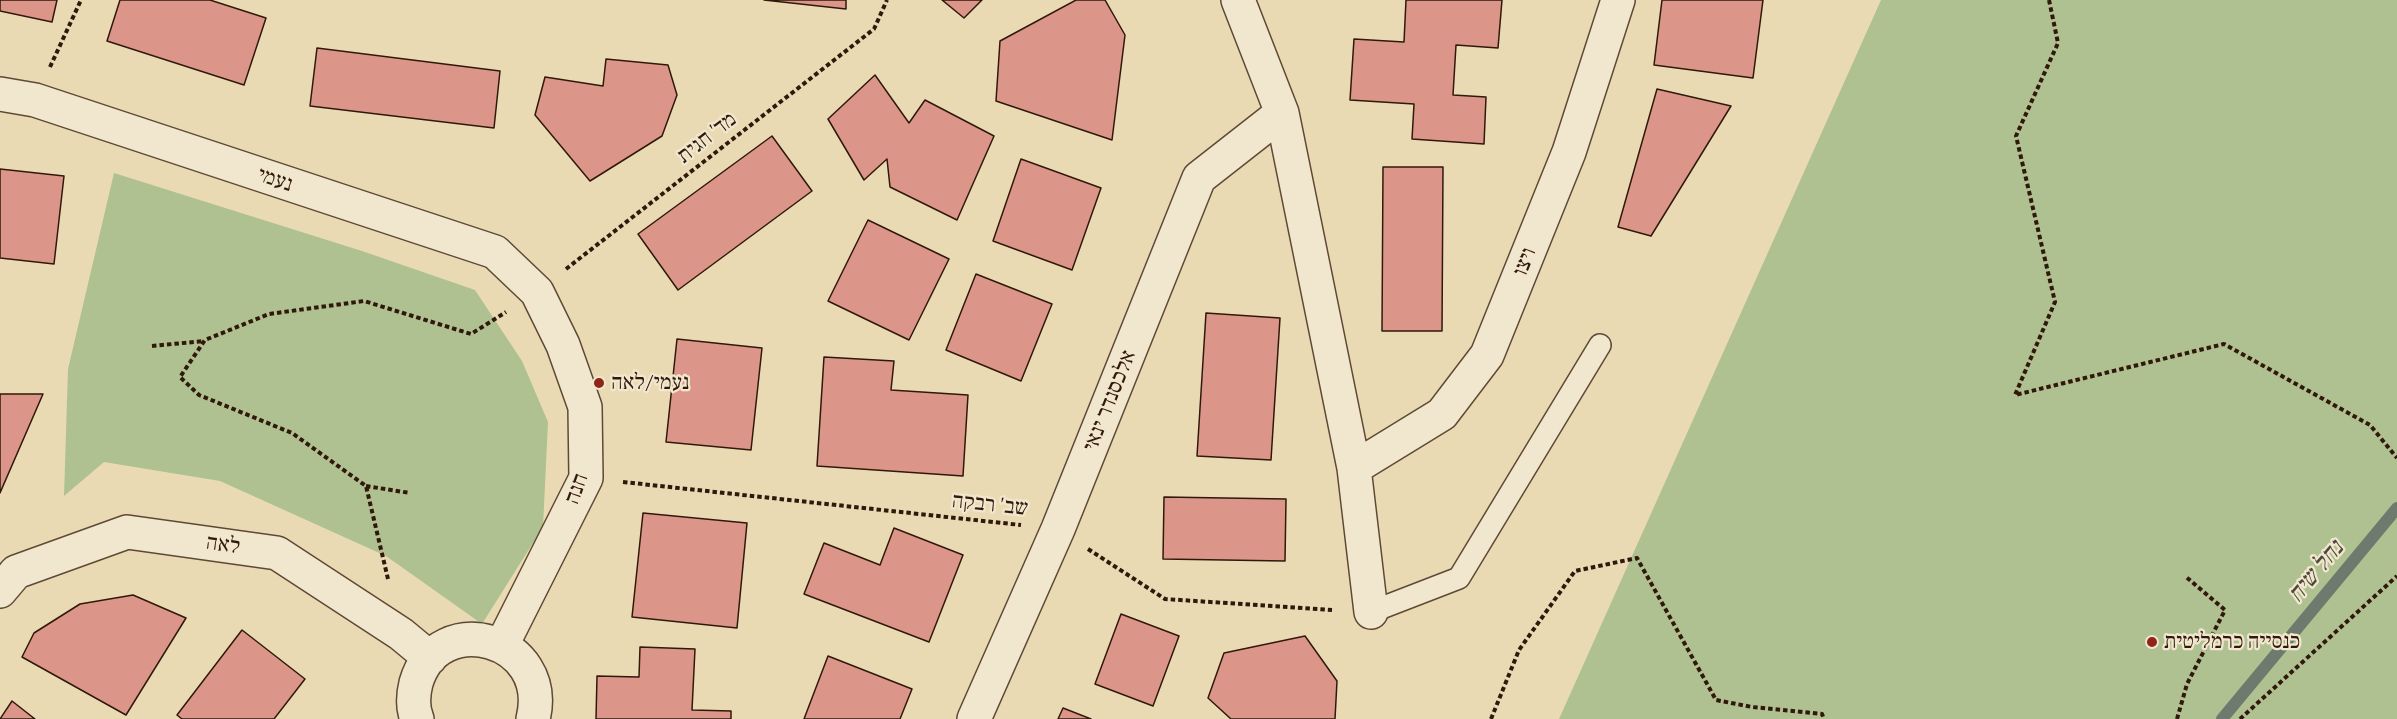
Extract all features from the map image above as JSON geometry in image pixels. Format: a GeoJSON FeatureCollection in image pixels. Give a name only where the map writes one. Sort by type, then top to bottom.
{"type":"FeatureCollection","features":[{"type":"Feature","properties":{"kind":"street"},"geometry":{"type":"LineString","coordinates":[[1238,0],[1282,113],[1354,468],[1371,612]]}},
{"type":"Feature","properties":{"kind":"street","name":"ויצו"},"geometry":{"type":"LineString","coordinates":[[1354,468],[1442,414],[1487,355],[1569,152],[1618,0]]}},
{"type":"Feature","properties":{"kind":"street","name":"נעמי"},"geometry":{"type":"LineString","coordinates":[[0,94],[35,100],[495,252],[537,292]]}},
{"type":"Feature","properties":{"kind":"street","name":"אלכסנדר ינאי"},"geometry":{"type":"LineString","coordinates":[[974,719],[1058,529],[1199,178],[1282,113]]}},
{"type":"Feature","properties":{"kind":"street","name":"חנה"},"geometry":{"type":"LineString","coordinates":[[502,645],[586,478],[585,407],[563,345],[537,292]]}},
{"type":"Feature","properties":{"kind":"street","name":"לאה"},"geometry":{"type":"LineString","coordinates":[[0,591],[16,572],[126,532],[277,553],[401,634],[430,658]]}},
{"type":"Feature","properties":{"kind":"street"},"geometry":{"type":"LineString","coordinates":[[417,719],[414,693],[419,674],[430,658],[445,646],[463,640],[483,639],[502,645],[517,656],[529,671],[535,688],[536,707],[533,719]]}},
{"type":"Feature","properties":{"kind":"lane"},"geometry":{"type":"LineString","coordinates":[[1371,612],[1459,578],[1600,345]]}},
{"type":"Feature","properties":{"kind":"path"},"geometry":{"type":"LineString","coordinates":[[35,100],[81,0]]}},
{"type":"Feature","properties":{"kind":"path","name":"מד' חגית"},"geometry":{"type":"LineString","coordinates":[[152,346],[205,340],[269,314],[364,301],[471,334],[537,292],[874,28],[887,0]]}},
{"type":"Feature","properties":{"kind":"path"},"geometry":{"type":"LineString","coordinates":[[2049,0],[2058,43],[2016,136],[2055,302],[2015,395],[2224,344],[2370,425],[2397,458]]}},
{"type":"Feature","properties":{"kind":"path"},"geometry":{"type":"LineString","coordinates":[[205,340],[180,377],[199,395],[291,433],[366,486],[410,493]]}},
{"type":"Feature","properties":{"kind":"path","name":"שב' רבקה"},"geometry":{"type":"LineString","coordinates":[[586,478],[1058,529],[1164,599],[1371,612]]}},
{"type":"Feature","properties":{"kind":"path"},"geometry":{"type":"LineString","coordinates":[[366,486],[401,634]]}},
{"type":"Feature","properties":{"kind":"path"},"geometry":{"type":"LineString","coordinates":[[1491,719],[1519,650],[1575,571],[1637,558],[1716,699],[1752,707],[1822,714],[1824,719]]}},
{"type":"Feature","properties":{"kind":"path"},"geometry":{"type":"LineString","coordinates":[[2177,719],[2187,684],[2224,610],[2185,576]]}},
{"type":"Feature","properties":{"kind":"path"},"geometry":{"type":"LineString","coordinates":[[2240,719],[2397,576]]}},
{"type":"Feature","properties":{"kind":"green space"},"geometry":{"type":"Polygon","coordinates":[[[1881,0],[2397,0],[2397,719],[1559,719],[1881,0]]]}},
{"type":"Feature","properties":{"kind":"green space"},"geometry":{"type":"Polygon","coordinates":[[[114,173],[362,251],[475,290],[522,361],[548,422],[543,527],[482,624],[386,556],[220,481],[104,462],[64,496],[68,369],[114,173]]]}},
{"type":"Feature","properties":{"kind":"building"},"geometry":{"type":"Polygon","coordinates":[[[0,0],[57,0],[52,22],[0,11],[0,0]]]}},
{"type":"Feature","properties":{"kind":"building"},"geometry":{"type":"Polygon","coordinates":[[[120,0],[210,0],[266,18],[244,85],[107,41],[120,0]]]}},
{"type":"Feature","properties":{"kind":"building"},"geometry":{"type":"Polygon","coordinates":[[[764,0],[846,0],[846,9],[764,0]]]}},
{"type":"Feature","properties":{"kind":"building"},"geometry":{"type":"Polygon","coordinates":[[[942,0],[982,0],[964,18],[942,0]]]}},
{"type":"Feature","properties":{"kind":"building"},"geometry":{"type":"Polygon","coordinates":[[[1076,0],[1105,0],[1125,35],[1112,140],[996,101],[1000,41],[1076,0]]]}},
{"type":"Feature","properties":{"kind":"building"},"geometry":{"type":"Polygon","coordinates":[[[1406,0],[1502,0],[1498,48],[1456,45],[1453,95],[1486,97],[1484,144],[1412,139],[1414,104],[1350,100],[1354,39],[1404,42],[1406,0]]]}},
{"type":"Feature","properties":{"kind":"building"},"geometry":{"type":"Polygon","coordinates":[[[1662,0],[1763,0],[1753,78],[1654,65],[1662,0]]]}},
{"type":"Feature","properties":{"kind":"building"},"geometry":{"type":"Polygon","coordinates":[[[317,48],[500,71],[494,128],[310,106],[317,48]]]}},
{"type":"Feature","properties":{"kind":"building"},"geometry":{"type":"Polygon","coordinates":[[[606,59],[668,65],[677,95],[662,136],[590,181],[535,115],[545,77],[603,86],[606,59]]]}},
{"type":"Feature","properties":{"kind":"building"},"geometry":{"type":"Polygon","coordinates":[[[875,75],[909,123],[925,100],[994,136],[957,220],[890,187],[887,159],[864,180],[828,119],[875,75]]]}},
{"type":"Feature","properties":{"kind":"building"},"geometry":{"type":"Polygon","coordinates":[[[1657,89],[1731,106],[1651,236],[1618,227],[1657,89]]]}},
{"type":"Feature","properties":{"kind":"building"},"geometry":{"type":"Polygon","coordinates":[[[772,136],[812,191],[678,290],[638,234],[772,136]]]}},
{"type":"Feature","properties":{"kind":"building"},"geometry":{"type":"Polygon","coordinates":[[[1021,159],[1101,188],[1072,270],[993,241],[1021,159]]]}},
{"type":"Feature","properties":{"kind":"building"},"geometry":{"type":"Polygon","coordinates":[[[1383,167],[1443,167],[1442,331],[1382,331],[1383,167]]]}},
{"type":"Feature","properties":{"kind":"building"},"geometry":{"type":"Polygon","coordinates":[[[0,169],[64,176],[54,264],[0,258],[0,169]]]}},
{"type":"Feature","properties":{"kind":"building"},"geometry":{"type":"Polygon","coordinates":[[[868,220],[949,259],[909,340],[828,301],[868,220]]]}},
{"type":"Feature","properties":{"kind":"building"},"geometry":{"type":"Polygon","coordinates":[[[976,274],[1052,304],[1021,381],[946,350],[976,274]]]}},
{"type":"Feature","properties":{"kind":"building"},"geometry":{"type":"Polygon","coordinates":[[[1206,313],[1280,318],[1271,460],[1197,456],[1206,313]]]}},
{"type":"Feature","properties":{"kind":"building"},"geometry":{"type":"Polygon","coordinates":[[[677,339],[762,348],[751,450],[666,442],[677,339]]]}},
{"type":"Feature","properties":{"kind":"building"},"geometry":{"type":"Polygon","coordinates":[[[824,357],[894,361],[891,390],[968,395],[963,476],[817,466],[824,357]]]}},
{"type":"Feature","properties":{"kind":"building"},"geometry":{"type":"Polygon","coordinates":[[[0,394],[43,394],[0,493],[0,394]]]}},
{"type":"Feature","properties":{"kind":"building"},"geometry":{"type":"Polygon","coordinates":[[[1164,497],[1286,499],[1285,561],[1163,559],[1164,497]]]}},
{"type":"Feature","properties":{"kind":"building"},"geometry":{"type":"Polygon","coordinates":[[[643,513],[747,523],[737,628],[632,617],[643,513]]]}},
{"type":"Feature","properties":{"kind":"building"},"geometry":{"type":"Polygon","coordinates":[[[894,528],[963,555],[929,642],[804,594],[824,543],[880,565],[894,528]]]}},
{"type":"Feature","properties":{"kind":"building"},"geometry":{"type":"Polygon","coordinates":[[[133,595],[186,618],[126,715],[22,657],[34,633],[80,604],[133,595]]]}},
{"type":"Feature","properties":{"kind":"building"},"geometry":{"type":"Polygon","coordinates":[[[1121,614],[1179,636],[1153,706],[1095,684],[1121,614]]]}},
{"type":"Feature","properties":{"kind":"building"},"geometry":{"type":"Polygon","coordinates":[[[242,630],[305,679],[274,719],[182,719],[177,715],[242,630]]]}},
{"type":"Feature","properties":{"kind":"building"},"geometry":{"type":"Polygon","coordinates":[[[1305,636],[1337,681],[1335,719],[1231,719],[1208,698],[1224,653],[1305,636]]]}},
{"type":"Feature","properties":{"kind":"building"},"geometry":{"type":"Polygon","coordinates":[[[640,647],[695,649],[692,710],[731,711],[731,719],[596,719],[597,676],[639,677],[640,647]]]}},
{"type":"Feature","properties":{"kind":"building"},"geometry":{"type":"Polygon","coordinates":[[[828,656],[912,689],[900,719],[804,719],[828,656]]]}},
{"type":"Feature","properties":{"kind":"building"},"geometry":{"type":"Polygon","coordinates":[[[12,701],[35,719],[0,719],[12,701]]]}},
{"type":"Feature","properties":{"kind":"building"},"geometry":{"type":"Polygon","coordinates":[[[1063,708],[1091,719],[1058,719],[1063,708]]]}},
{"type":"Feature","properties":{"kind":"waterway","name":"נחל שיח"},"geometry":{"type":"LineString","coordinates":[[2222,719],[2397,508]]}},
{"type":"Feature","properties":{"kind":"place","name":"נעמי/לאה"},"geometry":{"type":"Point","coordinates":[599,383]}},
{"type":"Feature","properties":{"kind":"place","name":"כנסייה כרמליטית"},"geometry":{"type":"Point","coordinates":[2152,642]}}]}
